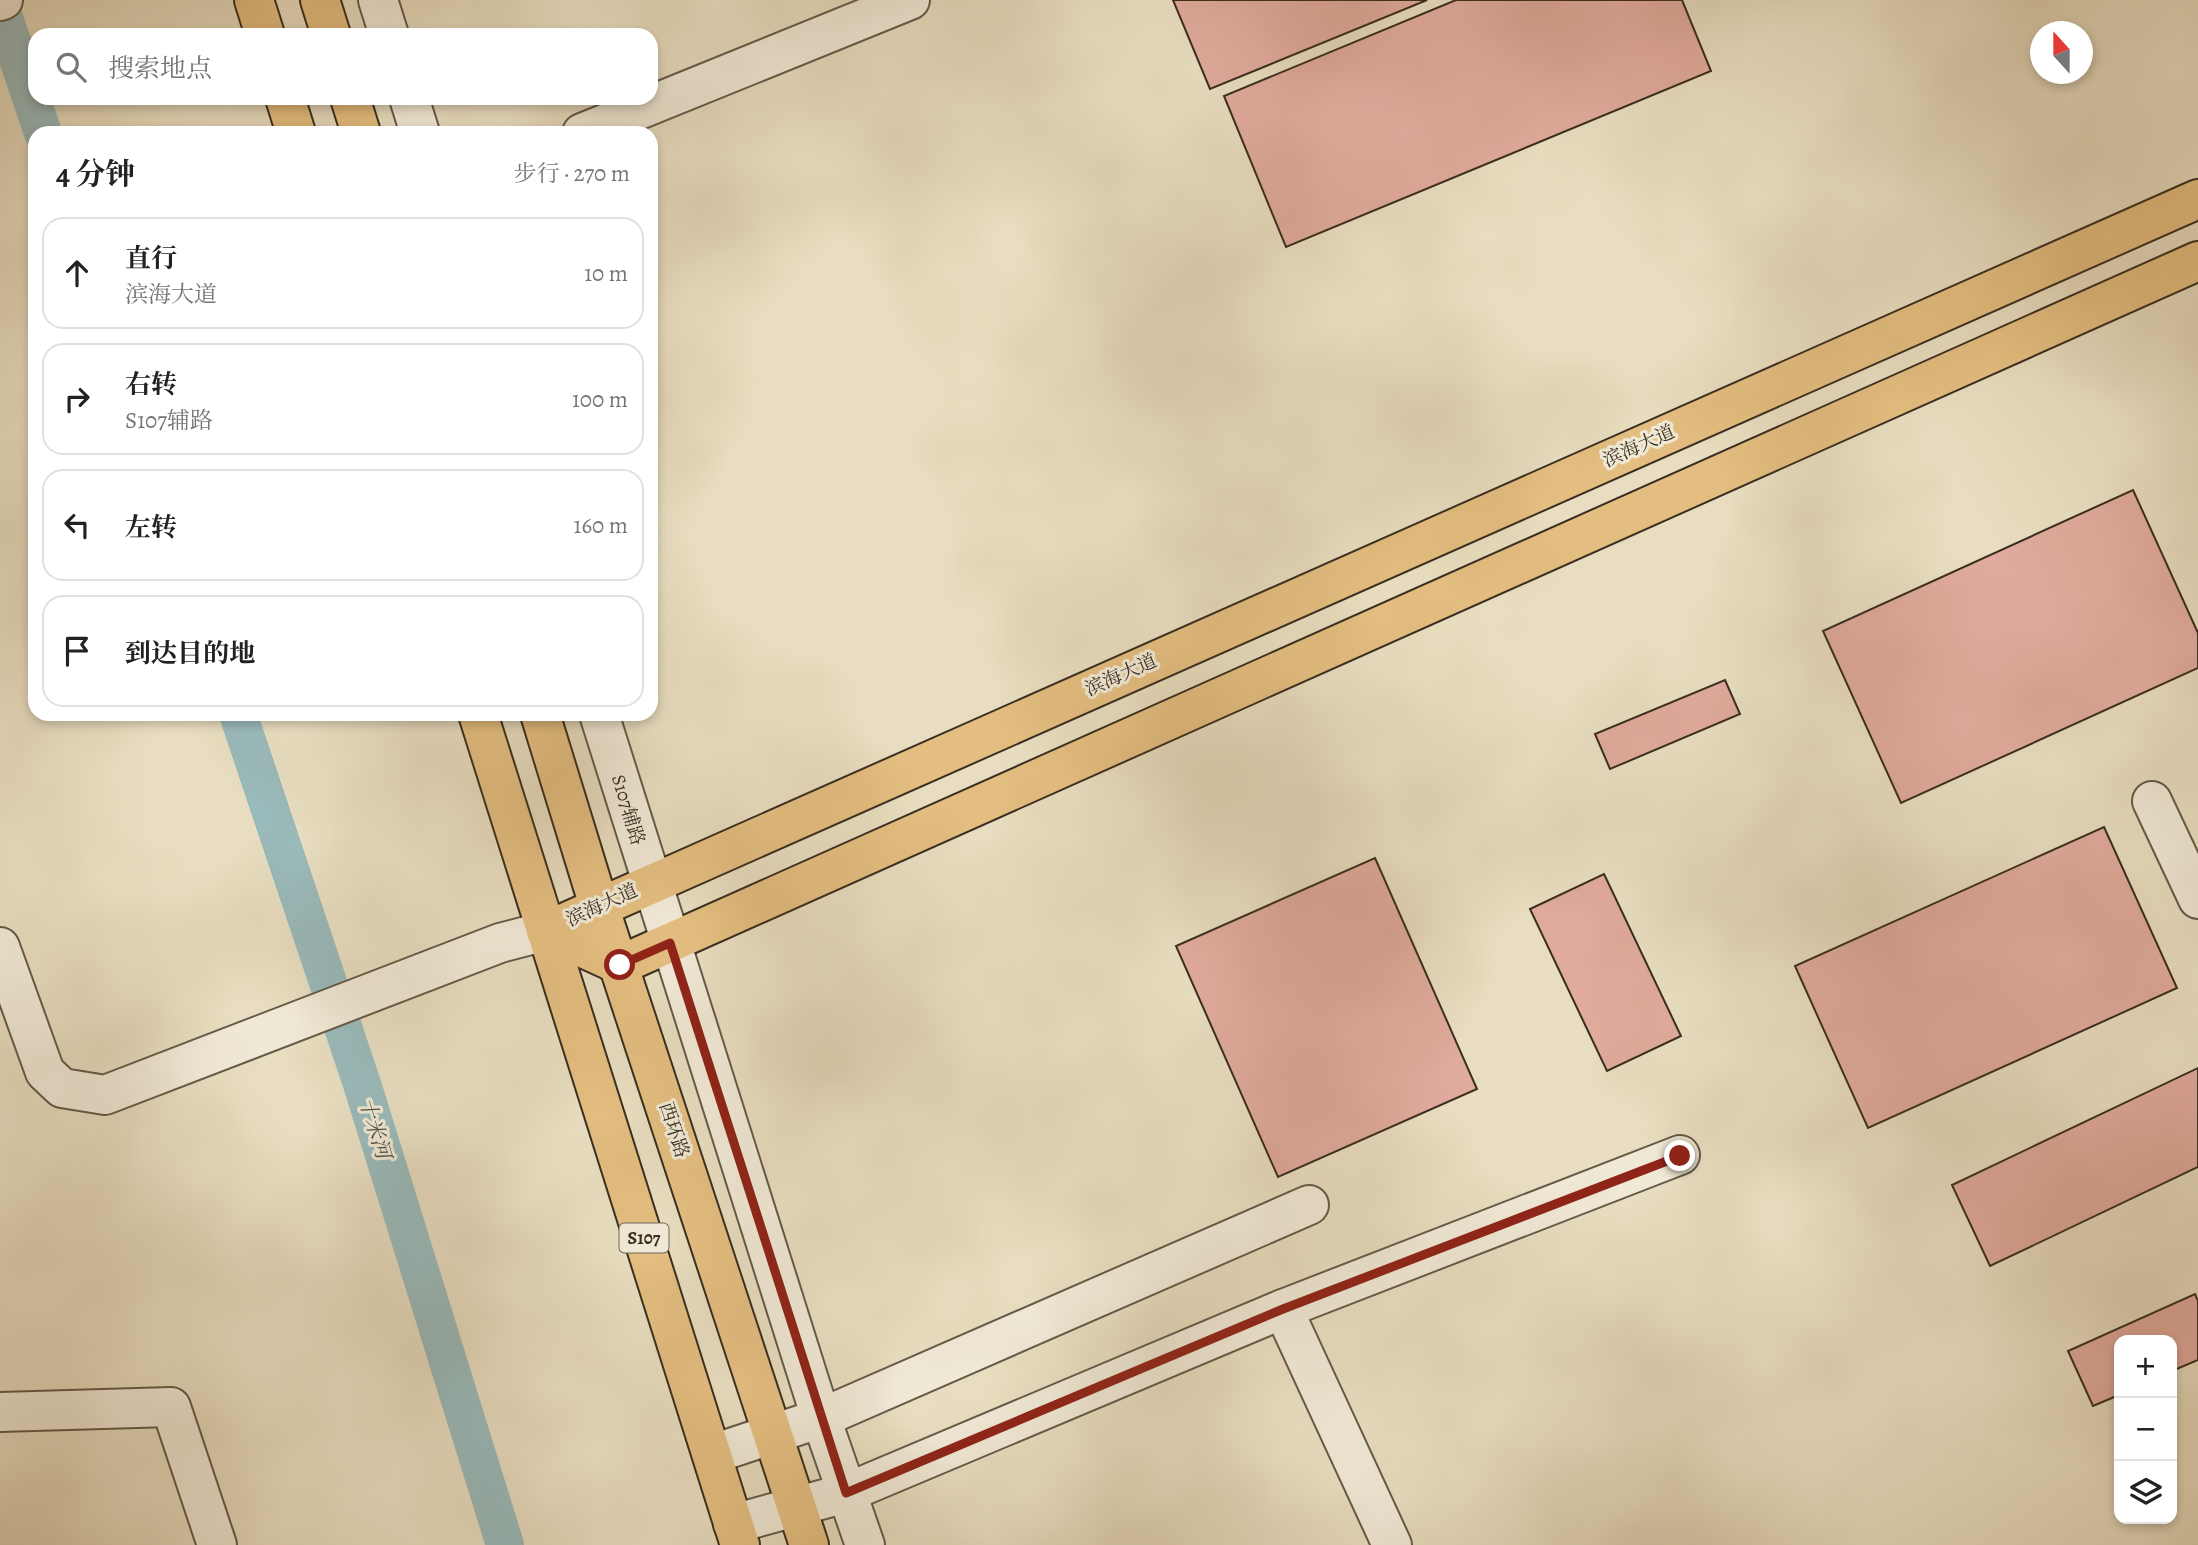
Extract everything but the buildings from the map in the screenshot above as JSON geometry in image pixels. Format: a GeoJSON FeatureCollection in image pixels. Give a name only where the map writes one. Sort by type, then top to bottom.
{"type":"FeatureCollection","features":[{"type":"Feature","properties":{"kind":"main road"},"geometry":{"type":"LineString","coordinates":[[254,0],[263,28]]}},
{"type":"Feature","properties":{"kind":"main road"},"geometry":{"type":"LineString","coordinates":[[320,0],[329,28]]}},
{"type":"Feature","properties":{"kind":"main road"},"geometry":{"type":"LineString","coordinates":[[287,105],[294,126]]}},
{"type":"Feature","properties":{"kind":"main road"},"geometry":{"type":"LineString","coordinates":[[352,105],[359,126]]}},
{"type":"Feature","properties":{"kind":"main road","name":"滨海大道"},"geometry":{"type":"LineString","coordinates":[[546,931],[2198,199]]}},
{"type":"Feature","properties":{"kind":"main road"},"geometry":{"type":"LineString","coordinates":[[620,965],[2198,261]]}},
{"type":"Feature","properties":{"kind":"main road","name":"S107"},"geometry":{"type":"LineString","coordinates":[[480,721],[737,1534]]}},
{"type":"Feature","properties":{"kind":"main road","name":"西环路"},"geometry":{"type":"LineString","coordinates":[[542,721],[599,906],[809,1545]]}},
{"type":"Feature","properties":{"kind":"main road","name":"滨海大道"},"geometry":{"type":"LineString","coordinates":[[546,931],[620,965]]}},
{"type":"Feature","properties":{"kind":"street"},"geometry":{"type":"LineString","coordinates":[[378,0],[387,28]]}},
{"type":"Feature","properties":{"kind":"street"},"geometry":{"type":"LineString","coordinates":[[658,102],[910,0]]}},
{"type":"Feature","properties":{"kind":"street"},"geometry":{"type":"LineString","coordinates":[[411,105],[418,126]]}},
{"type":"Feature","properties":{"kind":"street"},"geometry":{"type":"LineString","coordinates":[[599,126],[651,105]]}},
{"type":"Feature","properties":{"kind":"street","name":"S107辅路"},"geometry":{"type":"LineString","coordinates":[[601,721],[821,1418],[865,1545]]}},
{"type":"Feature","properties":{"kind":"street"},"geometry":{"type":"LineString","coordinates":[[2152,801],[2198,898]]}},
{"type":"Feature","properties":{"kind":"street"},"geometry":{"type":"LineString","coordinates":[[0,947],[45,1072],[62,1088],[105,1095],[500,943],[546,931]]}},
{"type":"Feature","properties":{"kind":"street"},"geometry":{"type":"LineString","coordinates":[[737,1534],[796,1505],[846,1493],[1283,1309],[1680,1156]]}},
{"type":"Feature","properties":{"kind":"street"},"geometry":{"type":"LineString","coordinates":[[713,1454],[821,1418],[1309,1205]]}},
{"type":"Feature","properties":{"kind":"street"},"geometry":{"type":"LineString","coordinates":[[1283,1309],[1392,1545]]}},
{"type":"Feature","properties":{"kind":"street"},"geometry":{"type":"LineString","coordinates":[[0,1412],[171,1407],[216,1545]]}},
{"type":"Feature","properties":{"kind":"waterway","name":"十米河"},"geometry":{"type":"LineString","coordinates":[[0,6],[28,89]]}},
{"type":"Feature","properties":{"kind":"waterway","name":"十米河"},"geometry":{"type":"LineString","coordinates":[[34,105],[41,126]]}},
{"type":"Feature","properties":{"kind":"waterway","name":"十米河"},"geometry":{"type":"LineString","coordinates":[[240,721],[362,1084],[505,1545]]}},
{"type":"Feature","properties":{"kind":"route"},"geometry":{"type":"LineString","coordinates":[[620,965],[670,943],[846,1493],[1283,1309],[1680,1156]]}}]}
